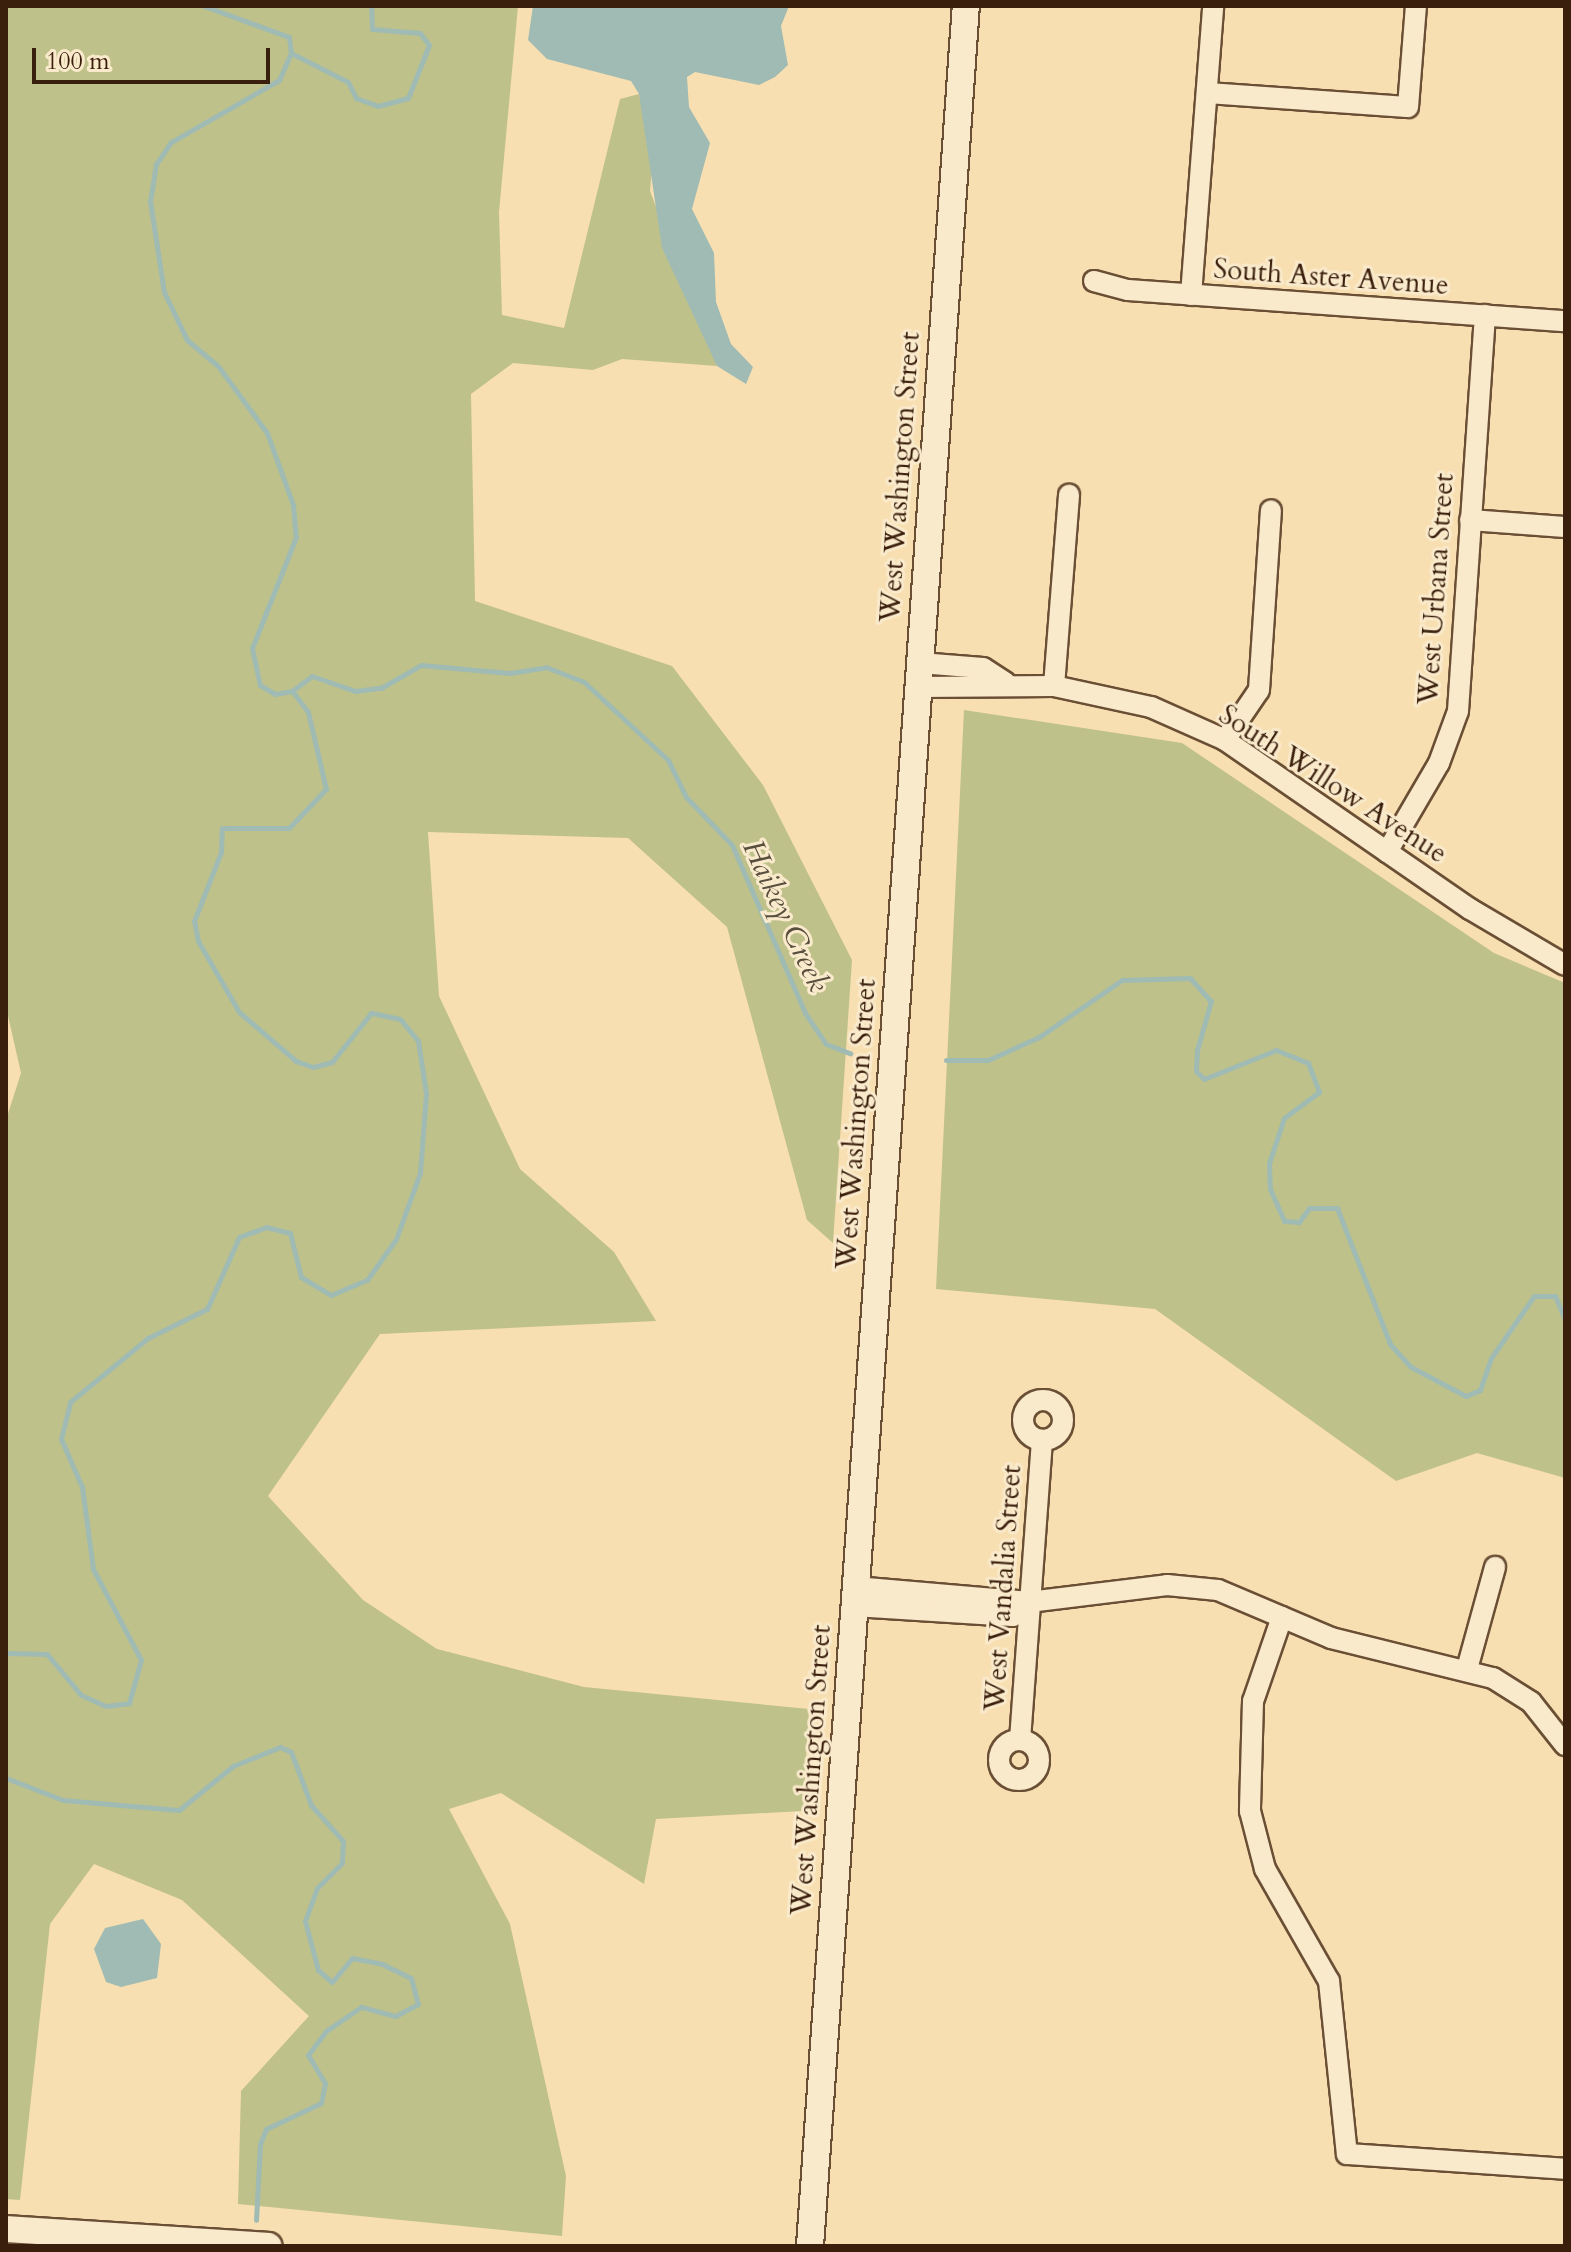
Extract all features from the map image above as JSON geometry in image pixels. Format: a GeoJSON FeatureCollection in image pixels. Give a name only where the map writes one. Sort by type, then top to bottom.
{"type":"FeatureCollection","features":[{"type":"Feature","properties":{"kind":"main road","name":"West Washington Street"},"geometry":{"type":"LineString","coordinates":[[810,2246],[966,6]]}},
{"type":"Feature","properties":{"kind":"main road"},"geometry":{"type":"LineString","coordinates":[[6,2229],[100,2240],[268,2246]]}},
{"type":"Feature","properties":{"kind":"street"},"geometry":{"type":"LineString","coordinates":[[1191,295],[1213,6]]}},
{"type":"Feature","properties":{"kind":"street"},"geometry":{"type":"LineString","coordinates":[[1207,93],[1408,107],[1416,6]]}},
{"type":"Feature","properties":{"kind":"street","name":"South Aster Avenue"},"geometry":{"type":"LineString","coordinates":[[1094,281],[1191,295],[1565,321]]}},
{"type":"Feature","properties":{"kind":"street","name":"West Urbana Street"},"geometry":{"type":"LineString","coordinates":[[1387,852],[1439,763],[1458,711],[1485,315]]}},
{"type":"Feature","properties":{"kind":"street"},"geometry":{"type":"LineString","coordinates":[[1054,686],[1069,495]]}},
{"type":"Feature","properties":{"kind":"street"},"geometry":{"type":"LineString","coordinates":[[1225,740],[1259,690],[1271,510]]}},
{"type":"Feature","properties":{"kind":"street"},"geometry":{"type":"LineString","coordinates":[[1470,520],[1565,527]]}},
{"type":"Feature","properties":{"kind":"street","name":"South Willow Avenue"},"geometry":{"type":"LineString","coordinates":[[919,675],[983,668],[1006,683],[1054,686],[1151,707],[1225,740],[1387,852],[1565,965]]}},
{"type":"Feature","properties":{"kind":"street","name":"West Vandalia Street"},"geometry":{"type":"LineString","coordinates":[[1020,1740],[1042,1440]]}},
{"type":"Feature","properties":{"kind":"street"},"geometry":{"type":"LineString","coordinates":[[1467,1669],[1495,1567]]}},
{"type":"Feature","properties":{"kind":"street"},"geometry":{"type":"LineString","coordinates":[[855,1596],[1029,1602],[1175,1585],[1218,1590],[1360,1647],[1467,1669],[1531,1702],[1565,1745]]}},
{"type":"Feature","properties":{"kind":"street"},"geometry":{"type":"LineString","coordinates":[[1282,1617],[1253,1701],[1250,1811],[1265,1869],[1329,1981],[1347,2154],[1565,2169]]}},
{"type":"Feature","properties":{"kind":"green space"},"geometry":{"type":"Polygon","coordinates":[[[6,6],[518,6],[499,212],[502,315],[564,328],[620,99],[639,94],[653,155],[650,191],[717,366],[622,359],[593,370],[513,363],[471,394],[475,601],[672,666],[763,785],[852,960],[833,1243],[807,1220],[727,927],[628,838],[428,832],[439,996],[520,1169],[614,1252],[656,1321],[380,1334],[268,1496],[363,1600],[437,1649],[584,1687],[809,1709],[803,1811],[656,1819],[644,1884],[501,1793],[449,1809],[510,1924],[566,2176],[562,2236],[238,2204],[241,2091],[309,2016],[182,1900],[94,1864],[50,1924],[20,2200],[6,2199],[6,1120],[21,1073],[6,1007],[6,6]]]}},
{"type":"Feature","properties":{"kind":"green space"},"geometry":{"type":"Polygon","coordinates":[[[964,710],[1182,743],[1494,953],[1565,983],[1565,1478],[1477,1453],[1396,1481],[1155,1309],[936,1289],[964,710]]]}},
{"type":"Feature","properties":{"kind":"water"},"geometry":{"type":"Polygon","coordinates":[[[533,6],[789,6],[781,26],[788,65],[775,77],[759,85],[695,72],[687,77],[689,107],[710,143],[692,209],[714,253],[716,302],[731,344],[753,367],[746,384],[717,366],[662,248],[639,94],[631,81],[547,59],[528,40],[533,6]]]}},
{"type":"Feature","properties":{"kind":"water"},"geometry":{"type":"Polygon","coordinates":[[[143,1919],[161,1944],[157,1978],[121,1987],[106,1982],[94,1949],[105,1928],[143,1919]]]}},
{"type":"Feature","properties":{"kind":"waterway","name":"Haikey Creek"},"geometry":{"type":"LineString","coordinates":[[204,6],[289,37],[291,53],[279,80],[171,142],[156,164],[150,201],[164,292],[187,340],[218,366],[267,433],[293,505],[296,537],[252,648],[260,685],[275,694],[292,691],[312,676],[355,691],[381,688],[421,665],[510,673],[546,667],[584,682],[668,760],[686,797],[732,845],[805,1013],[826,1044],[850,1053]]}},
{"type":"Feature","properties":{"kind":"waterway","name":"Haikey Creek"},"geometry":{"type":"LineString","coordinates":[[291,53],[348,82],[356,98],[378,106],[408,98],[429,45],[420,33],[372,29],[371,6]]}},
{"type":"Feature","properties":{"kind":"waterway"},"geometry":{"type":"LineString","coordinates":[[6,1653],[47,1654],[81,1695],[106,1706],[129,1703],[141,1660],[93,1569],[82,1487],[61,1439],[70,1402],[148,1338],[207,1309],[239,1237],[266,1227],[290,1233],[301,1277],[331,1295],[367,1280],[396,1239],[420,1173],[426,1093],[418,1041],[400,1019],[371,1013],[332,1062],[313,1067],[296,1061],[239,1012],[198,941],[194,921],[221,852],[222,828],[289,828],[326,789],[308,712],[292,691]]}},
{"type":"Feature","properties":{"kind":"waterway","name":"Haikey Creek"},"geometry":{"type":"LineString","coordinates":[[946,1060],[988,1060],[1039,1037],[1122,980],[1190,978],[1211,1001],[1197,1050],[1196,1071],[1204,1079],[1276,1050],[1308,1063],[1319,1092],[1284,1118],[1269,1163],[1270,1189],[1284,1221],[1299,1222],[1309,1208],[1337,1208],[1390,1344],[1411,1367],[1466,1396],[1480,1390],[1491,1358],[1534,1296],[1555,1296],[1565,1319]]}},
{"type":"Feature","properties":{"kind":"waterway"},"geometry":{"type":"LineString","coordinates":[[6,1778],[63,1800],[179,1810],[233,1766],[280,1747],[291,1752],[311,1805],[343,1841],[342,1863],[317,1888],[305,1921],[318,1970],[332,1982],[352,1958],[382,1964],[411,1978],[418,2004],[395,2016],[361,2007],[326,2031],[308,2055],[325,2083],[321,2103],[266,2129],[260,2144],[256,2220]]}}]}
